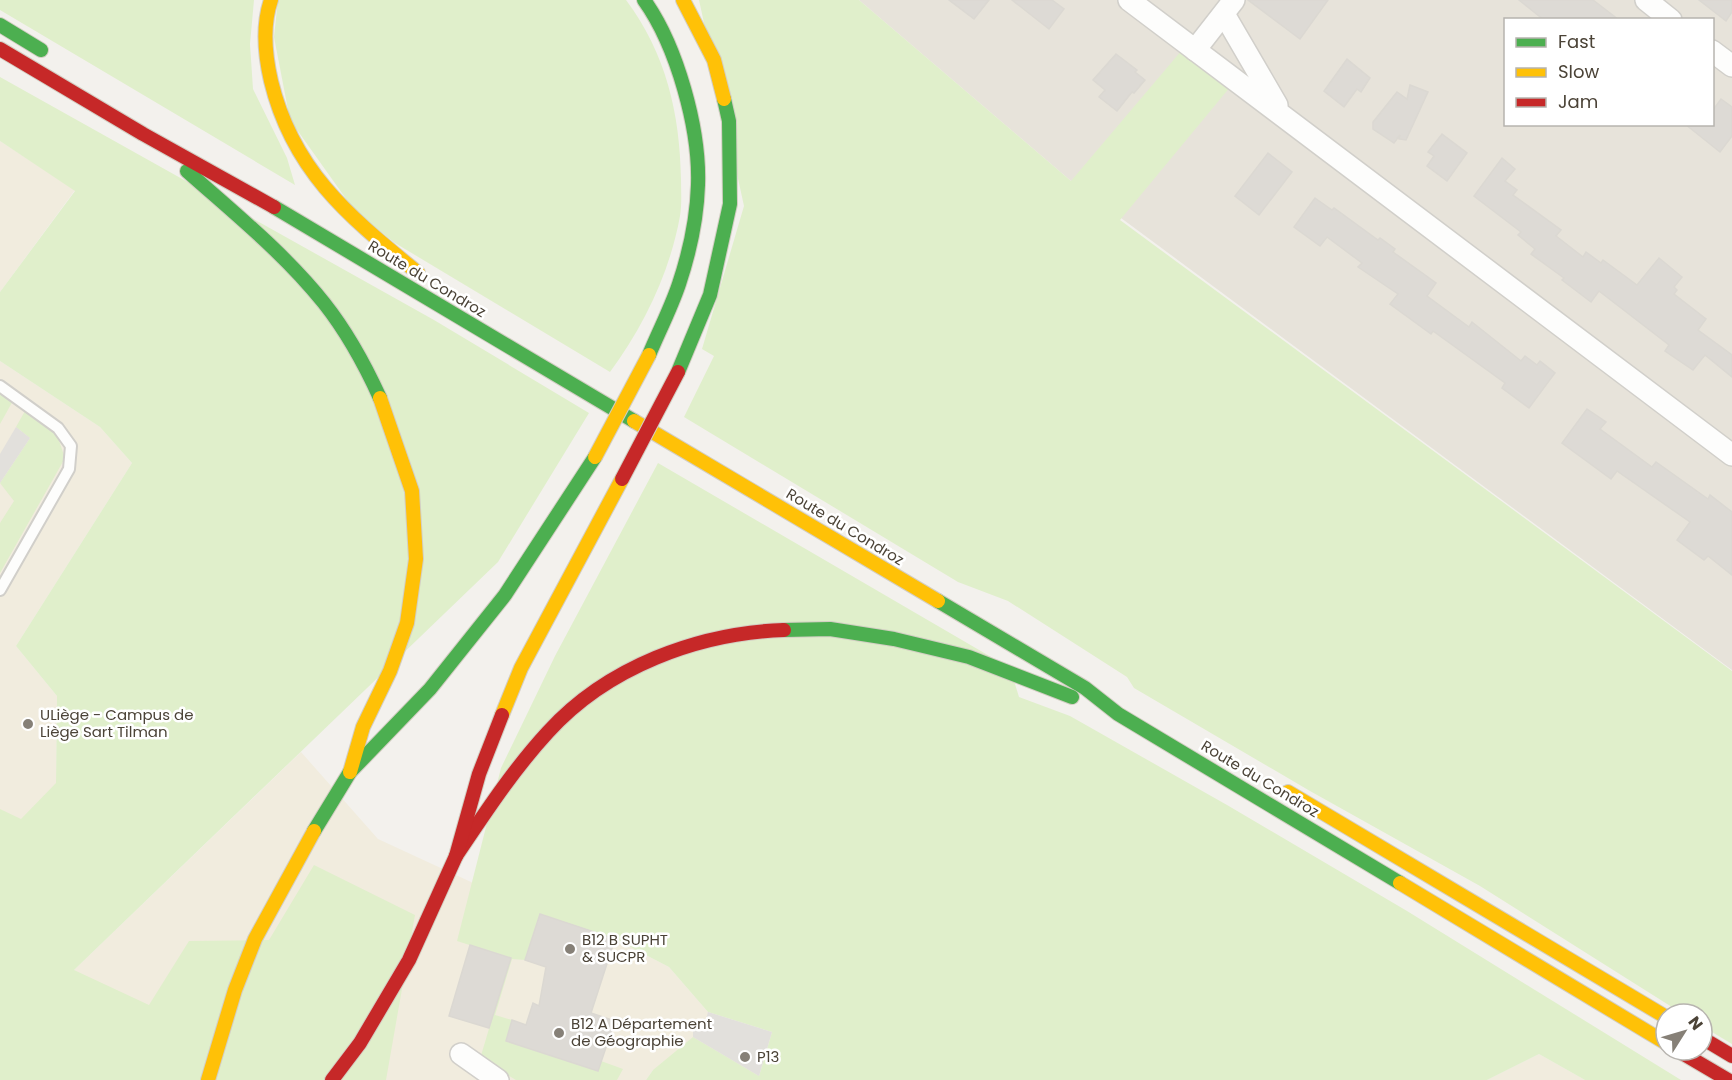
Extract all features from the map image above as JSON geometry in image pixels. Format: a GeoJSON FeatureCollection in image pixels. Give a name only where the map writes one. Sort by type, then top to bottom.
{"type":"FeatureCollection","features":[{"type":"Feature","properties":{"kind":"main road","name":"Route du Condroz"},"geometry":{"type":"LineString","coordinates":[[263,185],[395,266],[423,276],[352,218],[314,177],[292,144],[272,90],[265,50],[271,0]]}},
{"type":"Feature","properties":{"kind":"main road"},"geometry":{"type":"LineString","coordinates":[[208,1080],[235,990],[255,939],[315,830],[350,772],[430,689],[505,595],[595,457],[649,355],[679,283],[692,229],[698,185],[693,126],[681,77],[657,18],[644,0]]}},
{"type":"Feature","properties":{"kind":"main road"},"geometry":{"type":"LineString","coordinates":[[332,1080],[360,1043],[409,960],[456,856],[479,774],[521,668],[678,372],[710,294],[730,204],[729,121],[714,60],[683,0]]}},
{"type":"Feature","properties":{"kind":"main road"},"geometry":{"type":"LineString","coordinates":[[0,25],[50,56]]}},
{"type":"Feature","properties":{"kind":"main road","name":"Route du Condroz"},"geometry":{"type":"LineString","coordinates":[[0,49],[143,134],[221,176],[1085,688],[1118,714],[1654,1036]]}},
{"type":"Feature","properties":{"kind":"main road"},"geometry":{"type":"LineString","coordinates":[[143,134],[271,245],[324,303],[363,361],[386,411],[412,491],[416,559],[407,623],[390,670],[363,727],[350,772]]}},
{"type":"Feature","properties":{"kind":"main road"},"geometry":{"type":"LineString","coordinates":[[612,388],[663,419]]}},
{"type":"Feature","properties":{"kind":"main road"},"geometry":{"type":"LineString","coordinates":[[456,856],[511,775],[549,730],[593,692],[642,663],[710,640],[761,631],[830,629],[894,639],[969,657],[1118,714]]}},
{"type":"Feature","properties":{"kind":"main road","name":"Route du Condroz"},"geometry":{"type":"LineString","coordinates":[[1281,787],[1654,1010]]}},
{"type":"Feature","properties":{"kind":"main road"},"geometry":{"type":"LineString","coordinates":[[1714,1045],[1732,1056]]}},
{"type":"Feature","properties":{"kind":"main road"},"geometry":{"type":"LineString","coordinates":[[1697,1062],[1728,1080]]}},
{"type":"Feature","properties":{"kind":"street"},"geometry":{"type":"LineString","coordinates":[[1129,0],[1732,454]]}},
{"type":"Feature","properties":{"kind":"street"},"geometry":{"type":"LineString","coordinates":[[1646,0],[1668,18]]}},
{"type":"Feature","properties":{"kind":"street"},"geometry":{"type":"LineString","coordinates":[[1196,50],[1229,7],[1281,114]]}},
{"type":"Feature","properties":{"kind":"street"},"geometry":{"type":"LineString","coordinates":[[1714,52],[1732,66]]}},
{"type":"Feature","properties":{"kind":"street"},"geometry":{"type":"LineString","coordinates":[[461,1054],[498,1080]]}},
{"type":"Feature","properties":{"kind":"lane"},"geometry":{"type":"LineString","coordinates":[[0,386],[58,428],[71,447],[69,470],[0,590]]}},
{"type":"Feature","properties":{"kind":"shaded area"},"geometry":{"type":"Polygon","coordinates":[[[859,0],[1732,0],[1732,670],[1071,181],[859,0]]]}},
{"type":"Feature","properties":{"kind":"shaded area"},"geometry":{"type":"Polygon","coordinates":[[[0,141],[75,190],[0,292],[0,141]]]}},
{"type":"Feature","properties":{"kind":"shaded area","name":"ULiège - Campus de Liège Sart Tilman"},"geometry":{"type":"Polygon","coordinates":[[[0,361],[100,427],[132,463],[16,646],[57,696],[56,783],[74,970],[301,752],[378,839],[540,914],[615,939],[669,967],[708,1012],[772,1032],[759,1076],[653,1070],[646,1080],[0,1080],[0,361]]]}},
{"type":"Feature","properties":{"kind":"shaded area"},"geometry":{"type":"Polygon","coordinates":[[[16,427],[30,438],[0,483],[0,454],[16,427]]]}},
{"type":"Feature","properties":{"kind":"shaded area","name":"P13"},"geometry":{"type":"Polygon","coordinates":[[[708,1012],[772,1032],[759,1076],[693,1037],[693,1020],[705,1023],[708,1012]]]}},
{"type":"Feature","properties":{"kind":"shaded area"},"geometry":{"type":"Polygon","coordinates":[[[1539,1054],[1585,1080],[1487,1080],[1539,1054]]]}},
{"type":"Feature","properties":{"kind":"green space"},"geometry":{"type":"Polygon","coordinates":[[[0,0],[254,0],[250,44],[253,89],[287,158],[295,185],[0,10],[0,0]]]}},
{"type":"Feature","properties":{"kind":"green space"},"geometry":{"type":"Polygon","coordinates":[[[278,0],[626,0],[651,41],[668,85],[678,131],[681,207],[670,258],[654,298],[634,336],[610,372],[395,243],[354,210],[290,120],[274,37],[278,0]]]}},
{"type":"Feature","properties":{"kind":"green space"},"geometry":{"type":"Polygon","coordinates":[[[699,0],[859,0],[1071,181],[1182,50],[1231,86],[1120,220],[1732,671],[1732,1044],[1714,1033],[1714,1002],[1664,1002],[1480,886],[1310,791],[1134,688],[1127,677],[1008,601],[958,582],[684,417],[714,356],[702,349],[744,206],[699,0]]]}},
{"type":"Feature","properties":{"kind":"green space"},"geometry":{"type":"Polygon","coordinates":[[[0,77],[434,320],[589,413],[498,562],[74,970],[149,1005],[189,941],[269,940],[314,865],[415,915],[386,1080],[0,1080],[0,809],[21,819],[56,783],[57,696],[16,646],[132,463],[100,427],[0,361],[0,292],[75,191],[0,141],[0,77]]]}},
{"type":"Feature","properties":{"kind":"green space"},"geometry":{"type":"Polygon","coordinates":[[[0,392],[14,399],[0,424],[0,392]]]}},
{"type":"Feature","properties":{"kind":"green space"},"geometry":{"type":"Polygon","coordinates":[[[25,411],[57,435],[65,458],[0,573],[0,523],[14,501],[0,483],[30,438],[16,427],[25,411]]]}},
{"type":"Feature","properties":{"kind":"green space"},"geometry":{"type":"Polygon","coordinates":[[[658,463],[1010,668],[1019,697],[1070,716],[1227,805],[1407,911],[1681,1080],[1585,1080],[1539,1054],[1487,1080],[646,1080],[653,1070],[693,1037],[759,1076],[772,1032],[708,1012],[669,967],[615,939],[540,914],[525,960],[512,959],[495,1015],[512,1020],[506,1041],[598,1071],[601,1061],[623,1069],[617,1080],[516,1080],[480,1059],[510,958],[457,941],[501,768],[555,656],[658,463]]]}},
{"type":"Feature","properties":{"kind":"building"},"geometry":{"type":"Polygon","coordinates":[[[949,0],[989,0],[974,19],[949,0]]]}},
{"type":"Feature","properties":{"kind":"building"},"geometry":{"type":"Polygon","coordinates":[[[1012,0],[1052,0],[1064,9],[1049,29],[1012,0]]]}},
{"type":"Feature","properties":{"kind":"building"},"geometry":{"type":"Polygon","coordinates":[[[1248,0],[1328,0],[1300,39],[1248,0]]]}},
{"type":"Feature","properties":{"kind":"building"},"geometry":{"type":"Polygon","coordinates":[[[1519,0],[1593,0],[1616,18],[1542,18],[1519,0]]]}},
{"type":"Feature","properties":{"kind":"building"},"geometry":{"type":"Polygon","coordinates":[[[1699,0],[1732,0],[1732,12],[1726,21],[1699,0]]]}},
{"type":"Feature","properties":{"kind":"building"},"geometry":{"type":"Polygon","coordinates":[[[1116,54],[1137,70],[1135,72],[1145,80],[1117,111],[1099,97],[1105,90],[1093,80],[1116,54]]]}},
{"type":"Feature","properties":{"kind":"building"},"geometry":{"type":"Polygon","coordinates":[[[1347,59],[1370,78],[1361,92],[1357,89],[1344,107],[1324,91],[1347,59]]]}},
{"type":"Feature","properties":{"kind":"building"},"geometry":{"type":"Polygon","coordinates":[[[1410,85],[1428,92],[1406,140],[1399,139],[1400,135],[1394,143],[1373,129],[1373,122],[1397,92],[1407,99],[1410,85]]]}},
{"type":"Feature","properties":{"kind":"building"},"geometry":{"type":"Polygon","coordinates":[[[1721,99],[1732,107],[1732,136],[1720,152],[1688,126],[1714,126],[1714,109],[1721,99]]]}},
{"type":"Feature","properties":{"kind":"building"},"geometry":{"type":"Polygon","coordinates":[[[1442,134],[1467,153],[1447,181],[1427,166],[1434,156],[1428,152],[1442,134]]]}},
{"type":"Feature","properties":{"kind":"building"},"geometry":{"type":"Polygon","coordinates":[[[1268,153],[1292,172],[1259,215],[1235,196],[1268,153]]]}},
{"type":"Feature","properties":{"kind":"building"},"geometry":{"type":"Polygon","coordinates":[[[1502,158],[1515,169],[1505,181],[1517,190],[1513,195],[1561,230],[1556,236],[1583,257],[1586,252],[1601,263],[1603,260],[1637,285],[1659,258],[1682,277],[1674,287],[1677,290],[1674,294],[1706,319],[1698,330],[1732,355],[1732,377],[1705,355],[1693,370],[1665,351],[1669,345],[1599,291],[1591,302],[1562,280],[1564,278],[1531,254],[1535,249],[1518,235],[1521,232],[1474,196],[1502,158]]]}},
{"type":"Feature","properties":{"kind":"building"},"geometry":{"type":"Polygon","coordinates":[[[1315,198],[1332,210],[1334,208],[1378,240],[1380,238],[1395,249],[1393,252],[1436,283],[1427,296],[1469,327],[1472,322],[1521,361],[1525,356],[1537,365],[1540,361],[1555,373],[1529,408],[1502,388],[1505,383],[1433,331],[1431,334],[1390,304],[1398,294],[1358,267],[1362,263],[1327,237],[1320,246],[1294,227],[1315,198]]]}},
{"type":"Feature","properties":{"kind":"building"},"geometry":{"type":"Polygon","coordinates":[[[1587,409],[1606,422],[1600,429],[1652,467],[1656,462],[1708,499],[1710,495],[1732,512],[1732,575],[1708,556],[1704,560],[1677,540],[1690,522],[1617,471],[1611,479],[1562,443],[1587,409]]]}},
{"type":"Feature","properties":{"kind":"building"},"geometry":{"type":"Polygon","coordinates":[[[540,914],[615,939],[591,1013],[615,1021],[598,1071],[506,1041],[512,1020],[526,1025],[533,1003],[539,1006],[546,967],[525,960],[540,914]]]}},
{"type":"Feature","properties":{"kind":"building"},"geometry":{"type":"Polygon","coordinates":[[[470,945],[511,958],[489,1028],[449,1016],[470,945]]]}},
{"type":"Feature","properties":{"kind":"traffic: fast"},"geometry":{"type":"LineString","coordinates":[[644,0],[667,40],[676,64],[690,114],[698,163],[694,222],[683,272],[649,355]]}},
{"type":"Feature","properties":{"kind":"traffic: fast"},"geometry":{"type":"LineString","coordinates":[[0,25],[41,50]]}},
{"type":"Feature","properties":{"kind":"traffic: fast"},"geometry":{"type":"LineString","coordinates":[[678,372],[710,295],[730,204],[729,121],[724,99]]}},
{"type":"Feature","properties":{"kind":"traffic: fast"},"geometry":{"type":"LineString","coordinates":[[187,171],[258,234],[309,285],[348,337],[380,398]]}},
{"type":"Feature","properties":{"kind":"traffic: fast"},"geometry":{"type":"LineString","coordinates":[[274,207],[634,421]]}},
{"type":"Feature","properties":{"kind":"traffic: fast"},"geometry":{"type":"LineString","coordinates":[[314,831],[350,772],[430,689],[505,595],[595,457]]}},
{"type":"Feature","properties":{"kind":"traffic: fast"},"geometry":{"type":"LineString","coordinates":[[938,601],[1085,688],[1118,714],[1400,883]]}},
{"type":"Feature","properties":{"kind":"traffic: fast"},"geometry":{"type":"LineString","coordinates":[[784,630],[830,629],[894,639],[969,657],[1072,697]]}},
{"type":"Feature","properties":{"kind":"traffic: slow"},"geometry":{"type":"LineString","coordinates":[[271,0],[265,30],[267,61],[281,113],[294,142],[309,167],[347,212],[418,273]]}},
{"type":"Feature","properties":{"kind":"traffic: slow"},"geometry":{"type":"LineString","coordinates":[[683,0],[714,60],[724,99]]}},
{"type":"Feature","properties":{"kind":"traffic: slow"},"geometry":{"type":"LineString","coordinates":[[595,457],[649,355]]}},
{"type":"Feature","properties":{"kind":"traffic: slow"},"geometry":{"type":"LineString","coordinates":[[350,772],[363,727],[390,671],[407,623],[416,559],[412,491],[380,398]]}},
{"type":"Feature","properties":{"kind":"traffic: slow"},"geometry":{"type":"LineString","coordinates":[[634,421],[938,601]]}},
{"type":"Feature","properties":{"kind":"traffic: slow"},"geometry":{"type":"LineString","coordinates":[[502,715],[521,668],[622,479]]}},
{"type":"Feature","properties":{"kind":"traffic: slow"},"geometry":{"type":"LineString","coordinates":[[1288,792],[1654,1010]]}},
{"type":"Feature","properties":{"kind":"traffic: slow"},"geometry":{"type":"LineString","coordinates":[[208,1080],[235,990],[255,939],[314,831]]}},
{"type":"Feature","properties":{"kind":"traffic: slow"},"geometry":{"type":"LineString","coordinates":[[1400,883],[1654,1036]]}},
{"type":"Feature","properties":{"kind":"traffic: jam"},"geometry":{"type":"LineString","coordinates":[[0,49],[143,134],[274,207]]}},
{"type":"Feature","properties":{"kind":"traffic: jam"},"geometry":{"type":"LineString","coordinates":[[622,479],[678,372]]}},
{"type":"Feature","properties":{"kind":"traffic: jam"},"geometry":{"type":"LineString","coordinates":[[456,856],[535,746],[572,709],[598,689],[626,672],[687,646],[719,638],[784,630]]}},
{"type":"Feature","properties":{"kind":"traffic: jam"},"geometry":{"type":"LineString","coordinates":[[332,1080],[360,1043],[409,960],[456,856],[479,774],[502,715]]}},
{"type":"Feature","properties":{"kind":"traffic: jam"},"geometry":{"type":"LineString","coordinates":[[1714,1045],[1732,1056]]}},
{"type":"Feature","properties":{"kind":"traffic: jam"},"geometry":{"type":"LineString","coordinates":[[1697,1062],[1728,1080]]}},
{"type":"Feature","properties":{"kind":"place","name":"ULiège - Campus de Liège Sart Tilman"},"geometry":{"type":"Point","coordinates":[28,724]}},
{"type":"Feature","properties":{"kind":"place","name":"B12 B SUPHT & SUCPR"},"geometry":{"type":"Point","coordinates":[570,949]}},
{"type":"Feature","properties":{"kind":"place","name":"B12 A Département de Géographie"},"geometry":{"type":"Point","coordinates":[559,1033]}},
{"type":"Feature","properties":{"kind":"place","name":"P13"},"geometry":{"type":"Point","coordinates":[745,1057]}}]}
